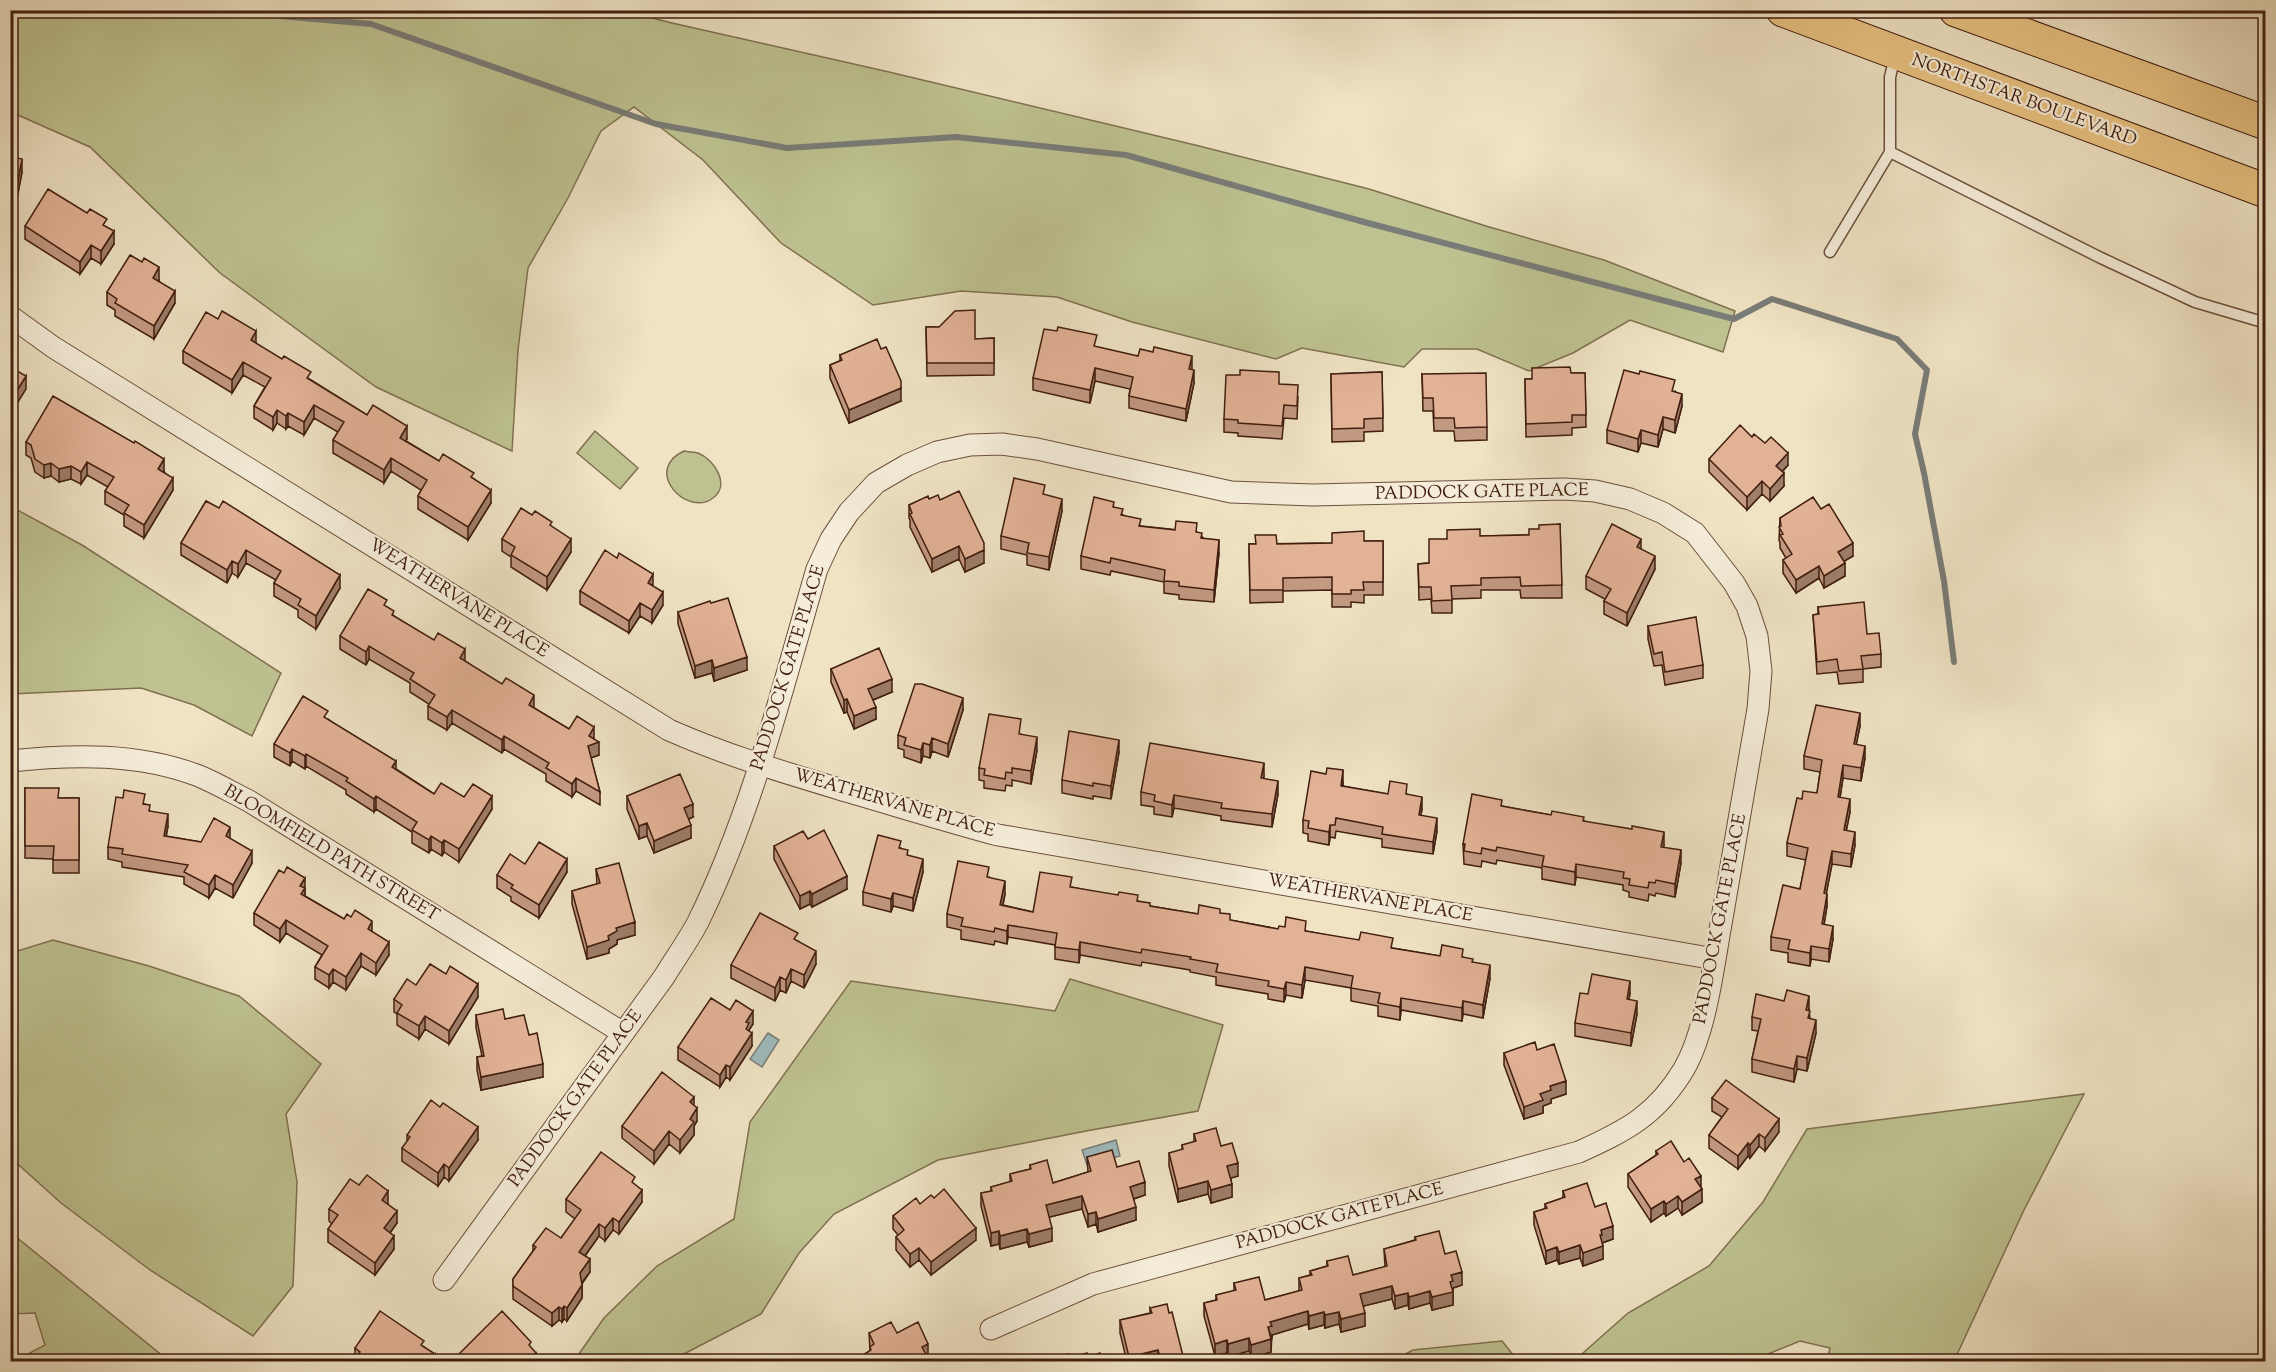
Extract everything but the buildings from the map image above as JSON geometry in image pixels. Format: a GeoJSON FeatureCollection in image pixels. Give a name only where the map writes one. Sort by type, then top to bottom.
{"type":"FeatureCollection","features":[{"type":"Feature","properties":{"kind":"main road","name":"NORTHSTAR BOULEVARD"},"geometry":{"type":"LineString","coordinates":[[1783,10],[2265,191]]}},
{"type":"Feature","properties":{"kind":"main road"},"geometry":{"type":"LineString","coordinates":[[1956,10],[2265,123]]}},
{"type":"Feature","properties":{"kind":"street","name":"WEATHERVANE PLACE"},"geometry":{"type":"LineString","coordinates":[[10,316],[53,347],[669,730],[705,746],[761,766],[998,835],[1715,959]]}},
{"type":"Feature","properties":{"kind":"street","name":"PADDOCK GATE PLACE"},"geometry":{"type":"LineString","coordinates":[[444,1280],[624,1034],[664,977],[697,924],[734,843],[761,766],[817,569],[831,539],[849,512],[876,483],[906,465],[937,452],[970,445],[1002,444],[1037,449],[1231,492],[1268,495],[1564,489],[1595,491],[1630,499],[1664,513],[1695,533],[1734,583],[1747,606],[1757,636],[1761,671],[1758,709],[1715,959],[1700,1032],[1684,1069],[1644,1118],[1616,1135],[1578,1152],[1093,1284],[991,1329]]}},
{"type":"Feature","properties":{"kind":"street","name":"BLOOMFIELD PATH STREET"},"geometry":{"type":"LineString","coordinates":[[10,761],[55,756],[113,758],[155,764],[200,777],[249,801],[624,1034]]}},
{"type":"Feature","properties":{"kind":"lane"},"geometry":{"type":"LineString","coordinates":[[1830,252],[1890,152],[1890,77],[1896,53]]}},
{"type":"Feature","properties":{"kind":"lane"},"geometry":{"type":"LineString","coordinates":[[1890,152],[2099,257],[2195,302],[2265,323]]}},
{"type":"Feature","properties":{"kind":"green space"},"geometry":{"type":"Polygon","coordinates":[[[526,10],[550,17],[565,11],[625,11],[1195,145],[1369,189],[1604,260],[1735,311],[1723,352],[1630,320],[1573,353],[1529,371],[1477,349],[1422,349],[1404,367],[1302,348],[1276,359],[1132,322],[1057,297],[961,291],[873,305],[781,243],[703,160],[634,107],[601,131],[568,198],[528,268],[518,350],[512,451],[376,387],[220,273],[90,147],[11,112],[11,11],[526,10]]]}},
{"type":"Feature","properties":{"kind":"green space"},"geometry":{"type":"Polygon","coordinates":[[[595,431],[638,468],[620,489],[577,453],[595,431]]]}},
{"type":"Feature","properties":{"kind":"green space"},"geometry":{"type":"Polygon","coordinates":[[[684,451],[704,456],[715,466],[718,473],[720,486],[718,493],[703,503],[692,502],[681,497],[673,489],[668,479],[667,469],[672,459],[684,451]]]}},
{"type":"Feature","properties":{"kind":"green space"},"geometry":{"type":"Polygon","coordinates":[[[10,506],[82,545],[281,673],[252,736],[194,705],[141,688],[11,694],[10,506]]]}},
{"type":"Feature","properties":{"kind":"green space"},"geometry":{"type":"Polygon","coordinates":[[[53,940],[149,966],[239,996],[321,1064],[286,1114],[297,1182],[293,1286],[253,1336],[150,1270],[61,1203],[11,1158],[11,953],[53,940]]]}},
{"type":"Feature","properties":{"kind":"green space"},"geometry":{"type":"Polygon","coordinates":[[[1070,979],[1223,1025],[1198,1111],[938,1160],[834,1214],[799,1253],[761,1314],[680,1356],[680,1361],[574,1361],[604,1318],[657,1266],[734,1219],[750,1122],[851,981],[1055,1011],[1070,979]]]}},
{"type":"Feature","properties":{"kind":"green space"},"geometry":{"type":"Polygon","coordinates":[[[2084,1094],[2024,1210],[1954,1361],[1827,1361],[1830,1348],[1800,1341],[1751,1361],[1574,1361],[1628,1313],[1709,1266],[1763,1202],[1807,1129],[2084,1094]]]}},
{"type":"Feature","properties":{"kind":"green space"},"geometry":{"type":"Polygon","coordinates":[[[10,1232],[169,1361],[15,1361],[45,1345],[35,1313],[11,1314],[10,1232]]]}},
{"type":"Feature","properties":{"kind":"green space"},"geometry":{"type":"Polygon","coordinates":[[[1502,1341],[1518,1361],[1392,1361],[1413,1350],[1502,1341]]]}},
{"type":"Feature","properties":{"kind":"water"},"geometry":{"type":"Polygon","coordinates":[[[768,1033],[779,1040],[762,1067],[750,1059],[768,1033]]]}},
{"type":"Feature","properties":{"kind":"water"},"geometry":{"type":"Polygon","coordinates":[[[1116,1140],[1120,1156],[1087,1165],[1082,1150],[1116,1140]]]}},
{"type":"Feature","properties":{"kind":"waterway"},"geometry":{"type":"LineString","coordinates":[[211,10],[371,24],[656,124],[787,148],[956,137],[1126,155],[1364,222],[1734,319],[1772,299],[1897,339],[1927,370],[1915,434],[1944,581],[1954,662]]}}]}
